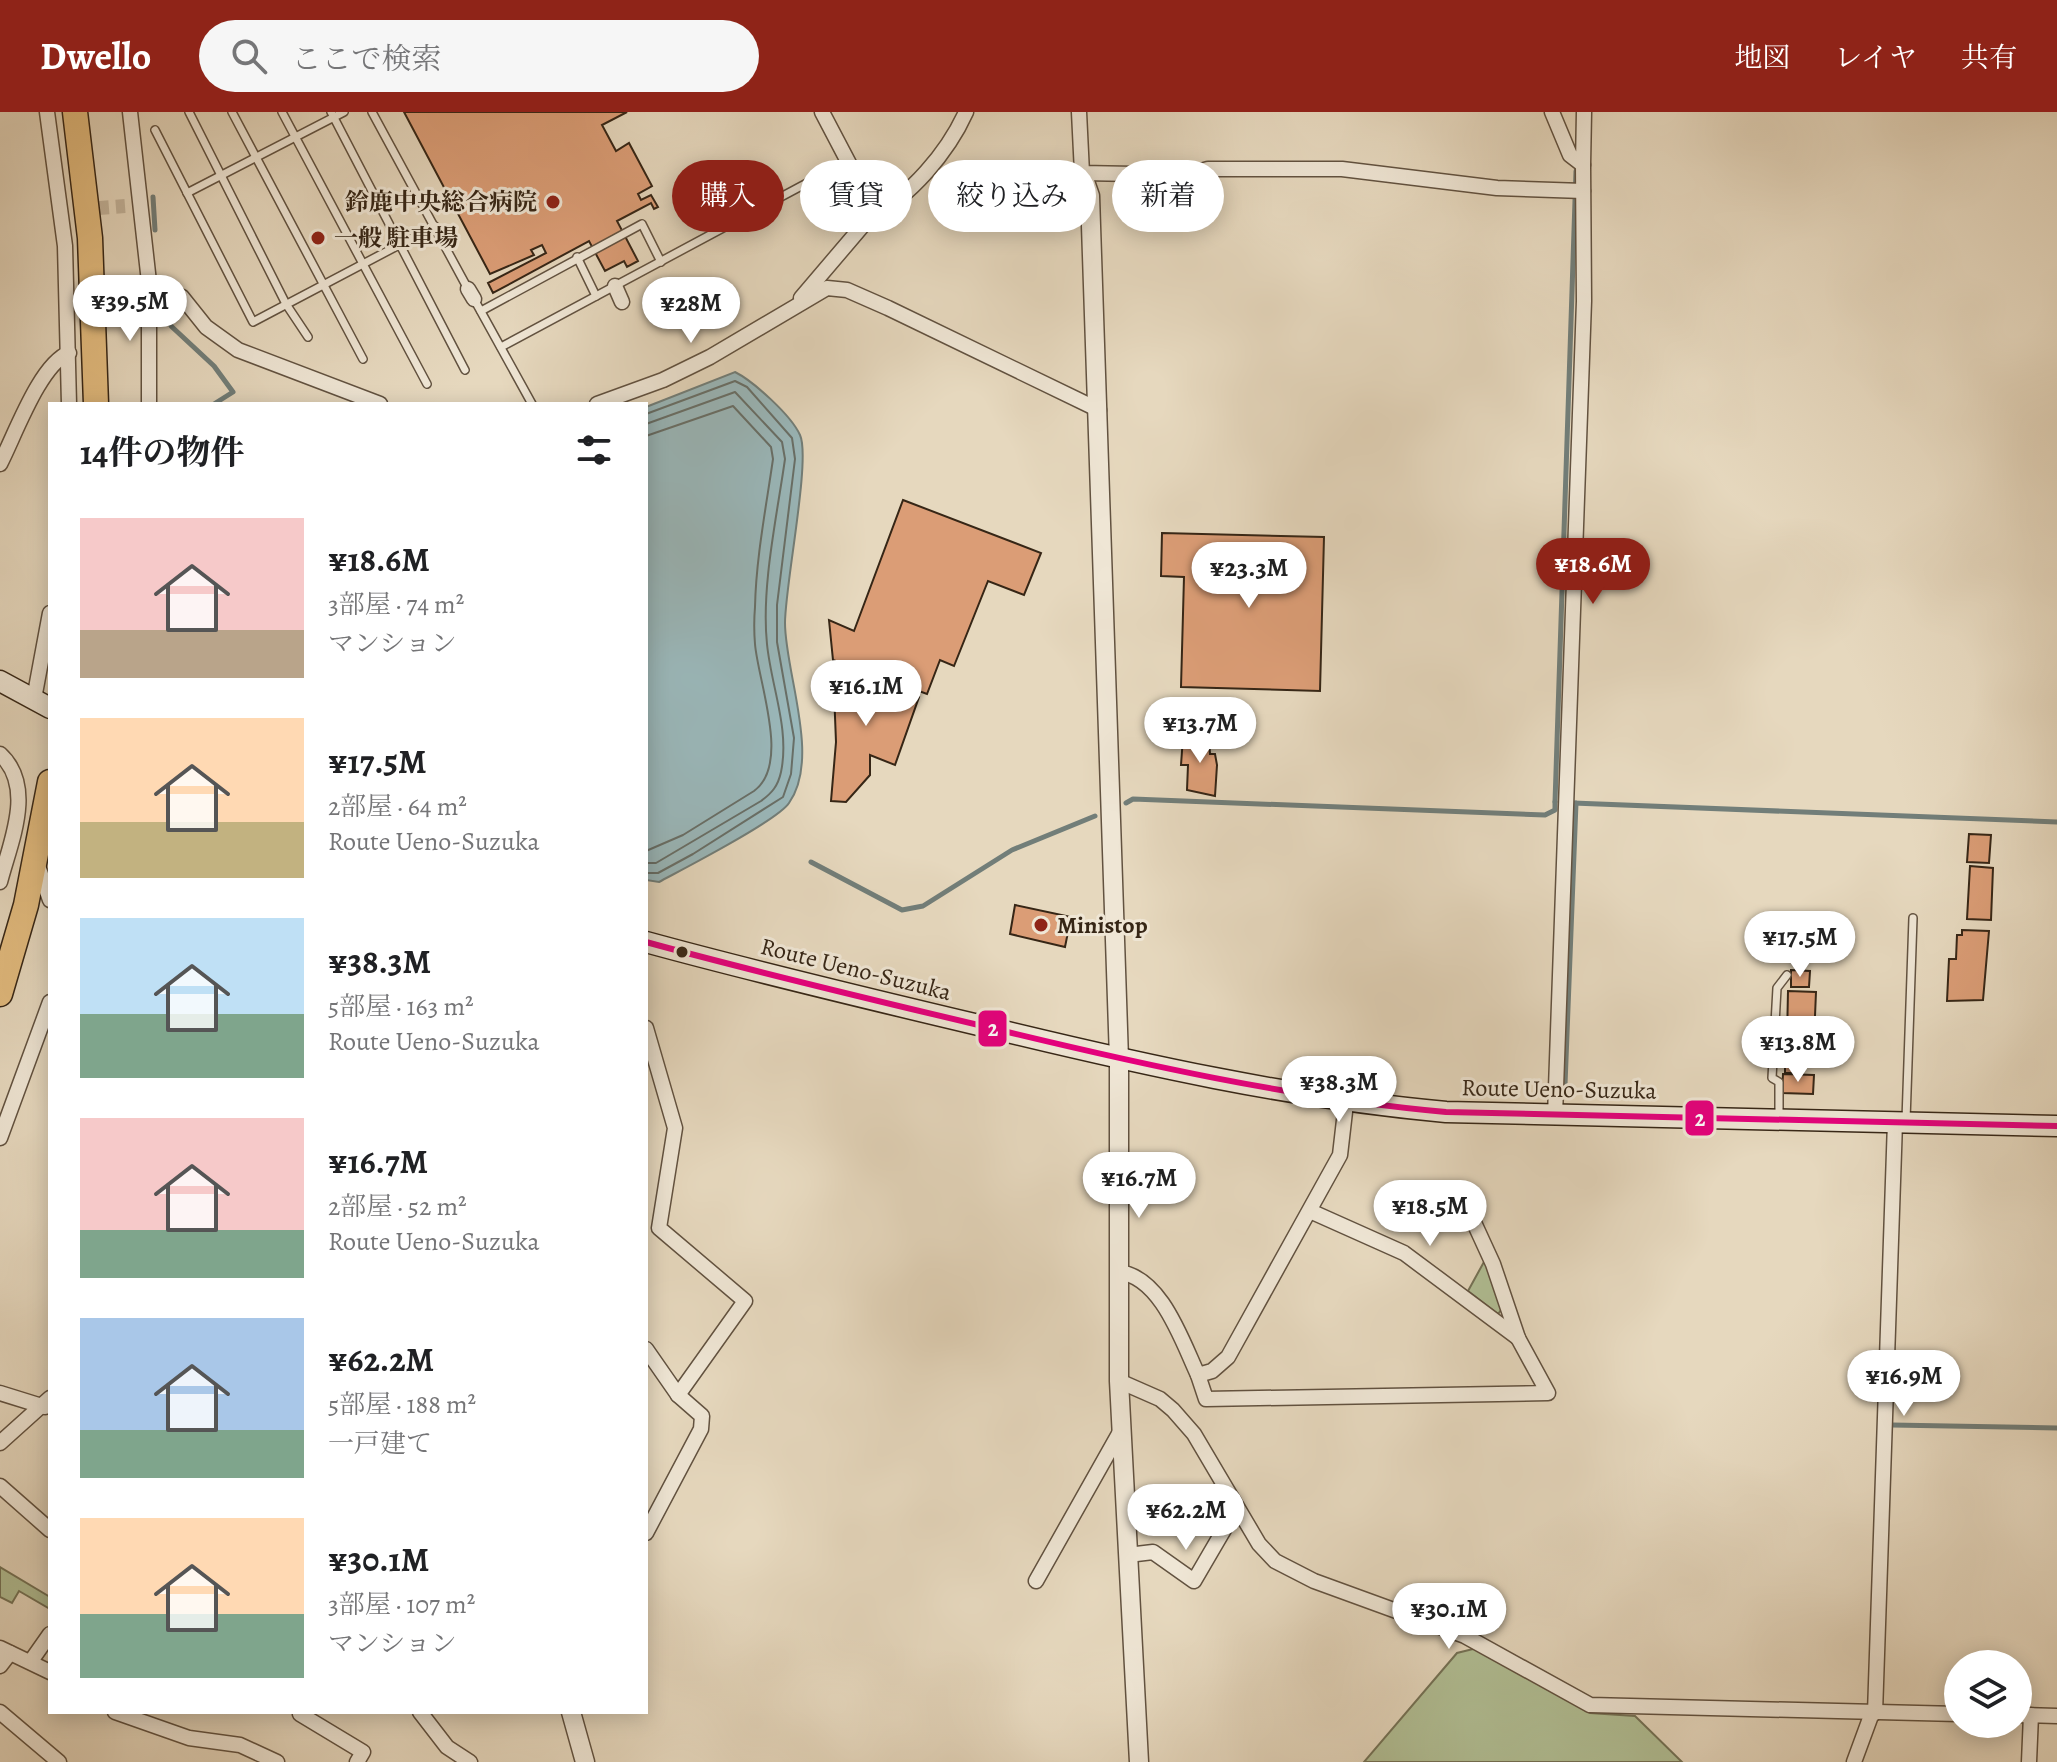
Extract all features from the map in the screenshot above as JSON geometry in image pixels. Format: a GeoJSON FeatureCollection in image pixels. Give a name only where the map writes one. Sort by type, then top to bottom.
{"type":"FeatureCollection","features":[{"type":"Feature","properties":{"kind":"highway"},"geometry":{"type":"LineString","coordinates":[[75,112],[90,238],[96,402]]}},
{"type":"Feature","properties":{"kind":"highway"},"geometry":{"type":"LineString","coordinates":[[0,994],[26,905],[48,792]]}},
{"type":"Feature","properties":{"kind":"main road"},"geometry":{"type":"LineString","coordinates":[[0,681],[42,703]]}},
{"type":"Feature","properties":{"kind":"main road","name":"Route Ueno-Suzuka"},"geometry":{"type":"LineString","coordinates":[[648,943],[753,971],[1119,1059],[1346,1103],[1446,1112],[1555,1116],[2057,1126]]}},
{"type":"Feature","properties":{"kind":"street"},"geometry":{"type":"LineString","coordinates":[[47,112],[68,211],[69,402]]}},
{"type":"Feature","properties":{"kind":"street"},"geometry":{"type":"LineString","coordinates":[[130,112],[149,282],[146,400]]}},
{"type":"Feature","properties":{"kind":"street"},"geometry":{"type":"LineString","coordinates":[[822,112],[847,160]]}},
{"type":"Feature","properties":{"kind":"street"},"geometry":{"type":"LineString","coordinates":[[912,183],[937,158],[966,112]]}},
{"type":"Feature","properties":{"kind":"street"},"geometry":{"type":"LineString","coordinates":[[1079,112],[1081,160]]}},
{"type":"Feature","properties":{"kind":"street"},"geometry":{"type":"LineString","coordinates":[[1552,112],[1570,155],[1583,165]]}},
{"type":"Feature","properties":{"kind":"street"},"geometry":{"type":"LineString","coordinates":[[1555,1116],[1584,316],[1584,112]]}},
{"type":"Feature","properties":{"kind":"street"},"geometry":{"type":"LineString","coordinates":[[1096,173],[1187,175],[1208,169],[1342,169],[1497,188],[1583,191]]}},
{"type":"Feature","properties":{"kind":"street"},"geometry":{"type":"LineString","coordinates":[[125,206],[140,205]]}},
{"type":"Feature","properties":{"kind":"street"},"geometry":{"type":"LineString","coordinates":[[795,305],[857,232]]}},
{"type":"Feature","properties":{"kind":"street"},"geometry":{"type":"LineString","coordinates":[[1092,232],[1119,1059],[1120,1432],[1139,1762]]}},
{"type":"Feature","properties":{"kind":"street"},"geometry":{"type":"LineString","coordinates":[[149,282],[182,297],[206,327],[238,350],[375,402]]}},
{"type":"Feature","properties":{"kind":"street"},"geometry":{"type":"LineString","coordinates":[[615,286],[622,302]]}},
{"type":"Feature","properties":{"kind":"street"},"geometry":{"type":"LineString","coordinates":[[602,402],[663,380],[710,357],[827,288],[847,290],[1099,410]]}},
{"type":"Feature","properties":{"kind":"street"},"geometry":{"type":"LineString","coordinates":[[0,464],[46,373],[57,358],[69,353]]}},
{"type":"Feature","properties":{"kind":"street"},"geometry":{"type":"LineString","coordinates":[[42,703],[48,636]]}},
{"type":"Feature","properties":{"kind":"street"},"geometry":{"type":"LineString","coordinates":[[0,754],[16,777],[19,798],[0,882]]}},
{"type":"Feature","properties":{"kind":"street"},"geometry":{"type":"LineString","coordinates":[[35,859],[48,895]]}},
{"type":"Feature","properties":{"kind":"street"},"geometry":{"type":"LineString","coordinates":[[0,1138],[48,1007]]}},
{"type":"Feature","properties":{"kind":"street"},"geometry":{"type":"LineString","coordinates":[[648,1035],[675,1128],[659,1228],[745,1301],[678,1395]]}},
{"type":"Feature","properties":{"kind":"street"},"geometry":{"type":"LineString","coordinates":[[1198,1375],[1212,1371],[1228,1357],[1310,1211],[1340,1155],[1346,1103]]}},
{"type":"Feature","properties":{"kind":"street"},"geometry":{"type":"LineString","coordinates":[[1854,1762],[1874,1713],[1900,1122]]}},
{"type":"Feature","properties":{"kind":"street"},"geometry":{"type":"LineString","coordinates":[[1310,1211],[1404,1253],[1518,1338]]}},
{"type":"Feature","properties":{"kind":"street"},"geometry":{"type":"LineString","coordinates":[[1118,1272],[1142,1280],[1170,1316],[1206,1399],[1548,1393],[1518,1338],[1493,1264],[1471,1216]]}},
{"type":"Feature","properties":{"kind":"street"},"geometry":{"type":"LineString","coordinates":[[648,1352],[678,1395],[702,1416],[701,1429],[648,1529]]}},
{"type":"Feature","properties":{"kind":"street"},"geometry":{"type":"LineString","coordinates":[[1119,1381],[1160,1399],[1194,1434],[1236,1509],[1259,1544],[1275,1561],[1314,1581],[1465,1636],[1590,1705],[1944,1714]]}},
{"type":"Feature","properties":{"kind":"street"},"geometry":{"type":"LineString","coordinates":[[0,1393],[47,1404]]}},
{"type":"Feature","properties":{"kind":"street"},"geometry":{"type":"LineString","coordinates":[[0,1443],[47,1404]]}},
{"type":"Feature","properties":{"kind":"street"},"geometry":{"type":"LineString","coordinates":[[1036,1581],[1120,1432]]}},
{"type":"Feature","properties":{"kind":"street"},"geometry":{"type":"LineString","coordinates":[[0,1486],[48,1528]]}},
{"type":"Feature","properties":{"kind":"street"},"geometry":{"type":"LineString","coordinates":[[1128,1555],[1153,1552],[1194,1581],[1236,1509]]}},
{"type":"Feature","properties":{"kind":"street"},"geometry":{"type":"LineString","coordinates":[[31,1661],[48,1637]]}},
{"type":"Feature","properties":{"kind":"street"},"geometry":{"type":"LineString","coordinates":[[0,1666],[5,1651],[48,1671]]}},
{"type":"Feature","properties":{"kind":"street"},"geometry":{"type":"LineString","coordinates":[[0,1712],[59,1762]]}},
{"type":"Feature","properties":{"kind":"street"},"geometry":{"type":"LineString","coordinates":[[121,1714],[189,1738],[240,1745],[277,1762]]}},
{"type":"Feature","properties":{"kind":"street"},"geometry":{"type":"LineString","coordinates":[[300,1714],[363,1752],[357,1762]]}},
{"type":"Feature","properties":{"kind":"street"},"geometry":{"type":"LineString","coordinates":[[422,1714],[447,1747],[470,1762]]}},
{"type":"Feature","properties":{"kind":"street"},"geometry":{"type":"LineString","coordinates":[[572,1714],[585,1762]]}},
{"type":"Feature","properties":{"kind":"street"},"geometry":{"type":"LineString","coordinates":[[2032,1715],[2057,1716]]}},
{"type":"Feature","properties":{"kind":"street"},"geometry":{"type":"LineString","coordinates":[[2026,1738],[2029,1762]]}},
{"type":"Feature","properties":{"kind":"lane"},"geometry":{"type":"LineString","coordinates":[[189,112],[286,304],[308,337]]}},
{"type":"Feature","properties":{"kind":"lane"},"geometry":{"type":"LineString","coordinates":[[232,112],[363,359]]}},
{"type":"Feature","properties":{"kind":"lane"},"geometry":{"type":"LineString","coordinates":[[282,112],[427,384]]}},
{"type":"Feature","properties":{"kind":"lane"},"geometry":{"type":"LineString","coordinates":[[187,193],[344,112]]}},
{"type":"Feature","properties":{"kind":"lane"},"geometry":{"type":"LineString","coordinates":[[372,112],[531,402]]}},
{"type":"Feature","properties":{"kind":"lane"},"geometry":{"type":"LineString","coordinates":[[333,115],[465,370]]}},
{"type":"Feature","properties":{"kind":"lane"},"geometry":{"type":"LineString","coordinates":[[155,130],[253,322],[435,226]]}},
{"type":"Feature","properties":{"kind":"lane"},"geometry":{"type":"LineString","coordinates":[[501,347],[800,187]]}},
{"type":"Feature","properties":{"kind":"lane"},"geometry":{"type":"LineString","coordinates":[[474,299],[577,257],[642,224],[661,262]]}},
{"type":"Feature","properties":{"kind":"lane"},"geometry":{"type":"LineString","coordinates":[[577,257],[596,296]]}},
{"type":"Feature","properties":{"kind":"lane"},"geometry":{"type":"LineString","coordinates":[[1900,1122],[1913,918]]}},
{"type":"Feature","properties":{"kind":"lane"},"geometry":{"type":"LineString","coordinates":[[1779,1120],[1779,1082],[1772,1078],[1777,988],[1787,975]]}},
{"type":"Feature","properties":{"kind":"green space"},"geometry":{"type":"Polygon","coordinates":[[[1485,1260],[1504,1306],[1498,1314],[1468,1291],[1485,1260]]]}},
{"type":"Feature","properties":{"kind":"green space"},"geometry":{"type":"Polygon","coordinates":[[[0,1567],[48,1596],[48,1608],[19,1591],[12,1603],[0,1597],[0,1567]]]}},
{"type":"Feature","properties":{"kind":"green space"},"geometry":{"type":"Polygon","coordinates":[[[1477,1648],[1590,1713],[1635,1716],[1682,1762],[1364,1762],[1457,1653],[1477,1648]]]}},
{"type":"Feature","properties":{"kind":"water"},"geometry":{"type":"Polygon","coordinates":[[[735,372],[789,418],[800,435],[803,448],[785,623],[802,739],[798,784],[789,803],[767,821],[659,882],[648,880],[648,406],[735,372]]]}},
{"type":"Feature","properties":{"kind":"building","name":"鈴鹿中央総合病院"},"geometry":{"type":"Polygon","coordinates":[[[404,112],[627,112],[602,125],[616,151],[629,143],[652,186],[638,194],[641,200],[651,195],[658,207],[654,209],[651,203],[617,221],[638,261],[627,267],[624,261],[605,271],[589,241],[493,293],[488,283],[546,253],[542,245],[531,250],[534,255],[490,274],[404,112]]]}},
{"type":"Feature","properties":{"kind":"building"},"geometry":{"type":"Polygon","coordinates":[[[903,500],[1041,553],[1024,595],[988,581],[954,666],[940,660],[927,694],[833,660],[829,620],[854,631],[903,500]]]}},
{"type":"Feature","properties":{"kind":"building"},"geometry":{"type":"Polygon","coordinates":[[[1162,533],[1324,537],[1320,691],[1181,687],[1184,577],[1161,576],[1162,533]]]}},
{"type":"Feature","properties":{"kind":"building"},"geometry":{"type":"Polygon","coordinates":[[[833,665],[919,697],[895,765],[870,755],[870,775],[846,802],[831,801],[836,742],[833,665]]]}},
{"type":"Feature","properties":{"kind":"building"},"geometry":{"type":"Polygon","coordinates":[[[1183,737],[1209,738],[1210,754],[1215,754],[1217,765],[1215,796],[1187,790],[1188,765],[1181,765],[1183,737]]]}},
{"type":"Feature","properties":{"kind":"building"},"geometry":{"type":"Polygon","coordinates":[[[1969,834],[1991,835],[1989,863],[1967,862],[1969,834]]]}},
{"type":"Feature","properties":{"kind":"building"},"geometry":{"type":"Polygon","coordinates":[[[1970,866],[1993,868],[1991,920],[1967,919],[1970,866]]]}},
{"type":"Feature","properties":{"kind":"building","name":"Ministop"},"geometry":{"type":"Polygon","coordinates":[[[1015,905],[1071,917],[1065,947],[1010,934],[1015,905]]]}},
{"type":"Feature","properties":{"kind":"building"},"geometry":{"type":"Polygon","coordinates":[[[1962,930],[1989,931],[1983,1000],[1947,1001],[1949,959],[1956,959],[1957,935],[1962,935],[1962,930]]]}},
{"type":"Feature","properties":{"kind":"building"},"geometry":{"type":"Polygon","coordinates":[[[1791,970],[1810,971],[1809,987],[1791,987],[1791,970]]]}},
{"type":"Feature","properties":{"kind":"building"},"geometry":{"type":"Polygon","coordinates":[[[1788,991],[1816,992],[1814,1040],[1787,1039],[1788,991]]]}},
{"type":"Feature","properties":{"kind":"building"},"geometry":{"type":"Polygon","coordinates":[[[1785,1063],[1802,1064],[1801,1073],[1785,1073],[1785,1063]]]}},
{"type":"Feature","properties":{"kind":"building"},"geometry":{"type":"Polygon","coordinates":[[[1783,1074],[1814,1075],[1813,1094],[1782,1093],[1783,1074]]]}},
{"type":"Feature","properties":{"kind":"waterway"},"geometry":{"type":"LineString","coordinates":[[1555,802],[1576,171]]}},
{"type":"Feature","properties":{"kind":"waterway"},"geometry":{"type":"LineString","coordinates":[[153,197],[155,230]]}},
{"type":"Feature","properties":{"kind":"waterway"},"geometry":{"type":"LineString","coordinates":[[171,326],[214,366],[233,392],[217,402]]}},
{"type":"Feature","properties":{"kind":"waterway"},"geometry":{"type":"LineString","coordinates":[[1126,803],[1133,799],[1545,815],[1555,810],[1555,802]]}},
{"type":"Feature","properties":{"kind":"waterway"},"geometry":{"type":"LineString","coordinates":[[1573,803],[2057,822]]}},
{"type":"Feature","properties":{"kind":"waterway"},"geometry":{"type":"LineString","coordinates":[[1565,1085],[1576,803]]}},
{"type":"Feature","properties":{"kind":"waterway"},"geometry":{"type":"LineString","coordinates":[[811,862],[902,910],[923,906],[1012,850],[1095,816]]}},
{"type":"Feature","properties":{"kind":"waterway"},"geometry":{"type":"LineString","coordinates":[[1892,1425],[2057,1428]]}},
{"type":"Feature","properties":{"kind":"tunnel"},"geometry":{"type":"LineString","coordinates":[[74,210],[125,206]]}},
{"type":"Feature","properties":{"kind":"transit line","name":"2"},"geometry":{"type":"LineString","coordinates":[[648,943],[1101,1054],[1273,1089],[1388,1106],[1446,1112],[2057,1126]]}},
{"type":"Feature","properties":{"kind":"place","name":"鈴鹿中央総合病院"},"geometry":{"type":"Point","coordinates":[553,202]}},
{"type":"Feature","properties":{"kind":"place","name":"一般 駐車場"},"geometry":{"type":"Point","coordinates":[318,238]}},
{"type":"Feature","properties":{"kind":"place","name":"Ministop"},"geometry":{"type":"Point","coordinates":[1041,925]}}]}
